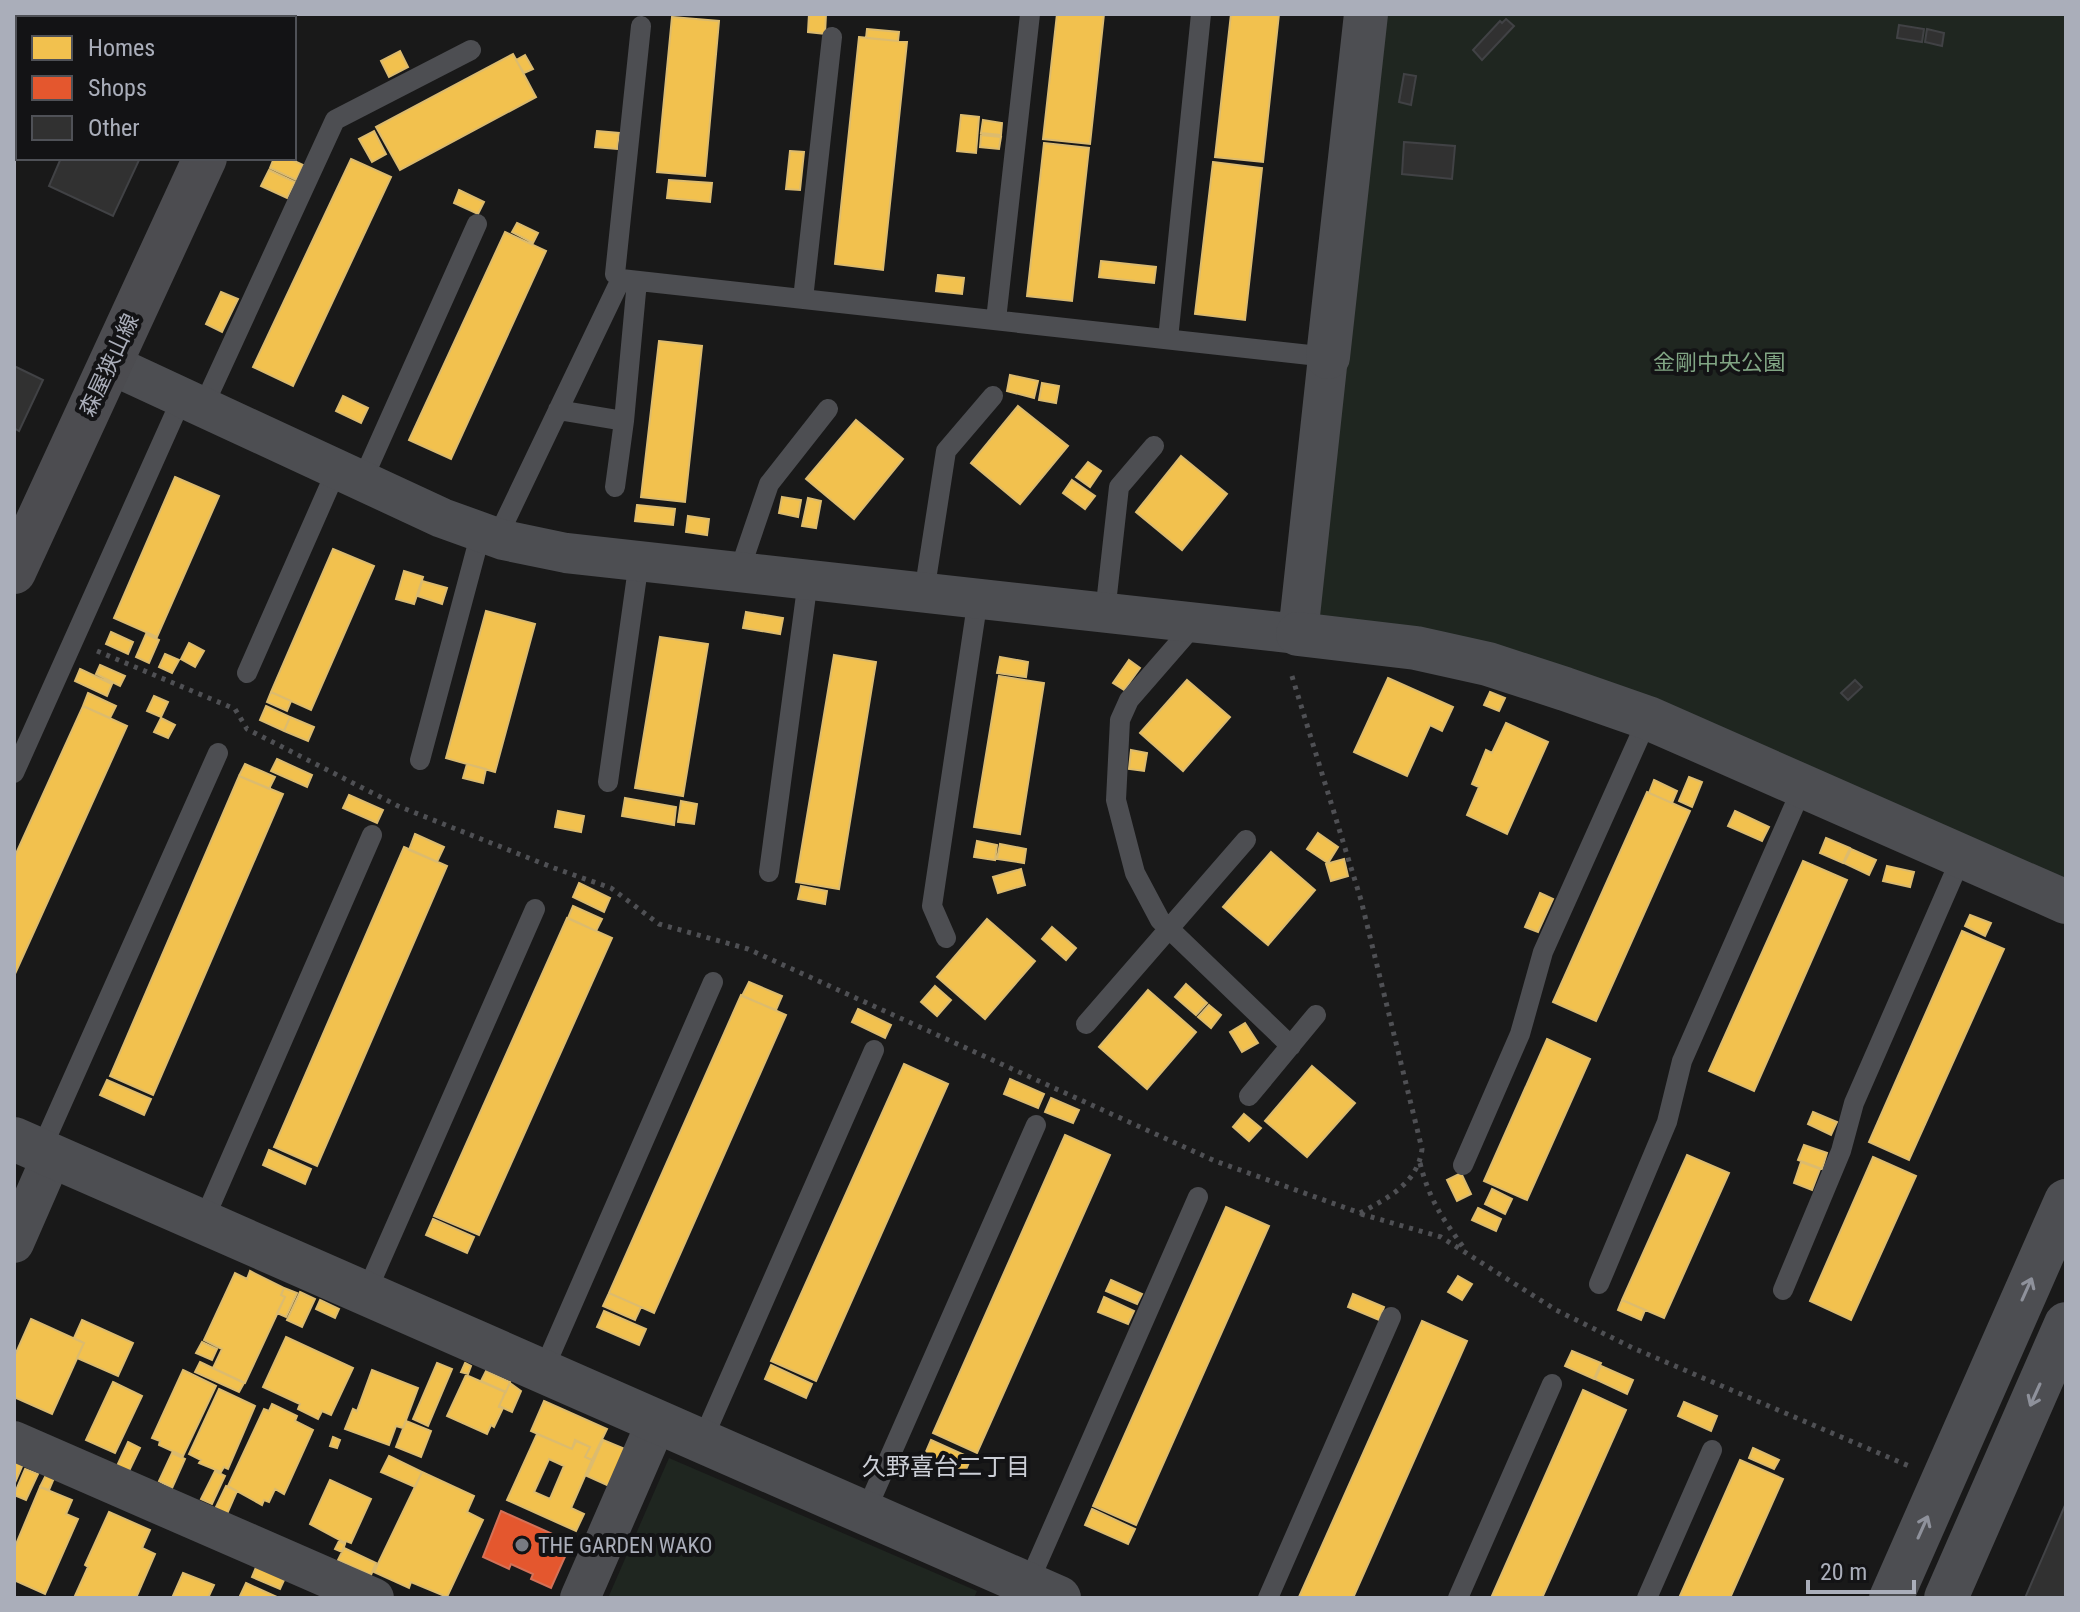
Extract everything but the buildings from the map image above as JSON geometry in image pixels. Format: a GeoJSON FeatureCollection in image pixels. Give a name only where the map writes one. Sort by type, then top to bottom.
{"type":"FeatureCollection","features":[{"type":"Feature","properties":{"kind":"main road","name":"森屋狭山線"},"geometry":{"type":"LineString","coordinates":[[14,572],[204,160]]}},
{"type":"Feature","properties":{"kind":"street"},"geometry":{"type":"LineString","coordinates":[[1294,633],[1366,14]]}},
{"type":"Feature","properties":{"kind":"street"},"geometry":{"type":"LineString","coordinates":[[110,364],[442,518],[489,535],[566,553],[1294,633],[1416,648],[1488,664],[1648,718],[2066,902]]}},
{"type":"Feature","properties":{"kind":"street"},"geometry":{"type":"LineString","coordinates":[[14,1243],[36,1148],[1044,1591]]}},
{"type":"Feature","properties":{"kind":"street"},"geometry":{"type":"LineString","coordinates":[[1891,1598],[2066,1201]]}},
{"type":"Feature","properties":{"kind":"street"},"geometry":{"type":"LineString","coordinates":[[1946,1598],[2066,1324]]}},
{"type":"Feature","properties":{"kind":"street"},"geometry":{"type":"LineString","coordinates":[[580,1598],[657,1421]]}},
{"type":"Feature","properties":{"kind":"street"},"geometry":{"type":"LineString","coordinates":[[14,1441],[374,1598]]}},
{"type":"Feature","properties":{"kind":"lane"},"geometry":{"type":"LineString","coordinates":[[996,320],[1030,14]]}},
{"type":"Feature","properties":{"kind":"lane"},"geometry":{"type":"LineString","coordinates":[[1168,339],[1201,14]]}},
{"type":"Feature","properties":{"kind":"lane"},"geometry":{"type":"LineString","coordinates":[[641,26],[615,274],[629,280],[1328,357]]}},
{"type":"Feature","properties":{"kind":"lane"},"geometry":{"type":"LineString","coordinates":[[803,299],[832,37]]}},
{"type":"Feature","properties":{"kind":"lane"},"geometry":{"type":"LineString","coordinates":[[14,773],[73,641],[335,120],[471,50]]}},
{"type":"Feature","properties":{"kind":"lane"},"geometry":{"type":"LineString","coordinates":[[247,673],[477,224]]}},
{"type":"Feature","properties":{"kind":"lane"},"geometry":{"type":"LineString","coordinates":[[420,760],[489,535],[629,280]]}},
{"type":"Feature","properties":{"kind":"lane"},"geometry":{"type":"LineString","coordinates":[[615,487],[624,421],[629,280]]}},
{"type":"Feature","properties":{"kind":"lane"},"geometry":{"type":"LineString","coordinates":[[924,593],[946,451],[993,396]]}},
{"type":"Feature","properties":{"kind":"lane"},"geometry":{"type":"LineString","coordinates":[[739,572],[769,484],[828,409]]}},
{"type":"Feature","properties":{"kind":"lane"},"geometry":{"type":"LineString","coordinates":[[558,410],[624,421]]}},
{"type":"Feature","properties":{"kind":"lane"},"geometry":{"type":"LineString","coordinates":[[1105,613],[1119,487],[1154,446]]}},
{"type":"Feature","properties":{"kind":"lane"},"geometry":{"type":"LineString","coordinates":[[608,782],[639,561]]}},
{"type":"Feature","properties":{"kind":"lane"},"geometry":{"type":"LineString","coordinates":[[769,872],[808,580]]}},
{"type":"Feature","properties":{"kind":"lane"},"geometry":{"type":"LineString","coordinates":[[946,938],[932,906],[978,598]]}},
{"type":"Feature","properties":{"kind":"lane"},"geometry":{"type":"LineString","coordinates":[[1196,623],[1129,700],[1120,720],[1116,800],[1135,873],[1160,920],[1291,1046]]}},
{"type":"Feature","properties":{"kind":"lane"},"geometry":{"type":"LineString","coordinates":[[1463,1165],[1520,1034],[1543,952],[1648,718]]}},
{"type":"Feature","properties":{"kind":"lane"},"geometry":{"type":"LineString","coordinates":[[36,1148],[218,753]]}},
{"type":"Feature","properties":{"kind":"lane"},"geometry":{"type":"LineString","coordinates":[[1599,1284],[1667,1122],[1682,1061],[1803,786]]}},
{"type":"Feature","properties":{"kind":"lane"},"geometry":{"type":"LineString","coordinates":[[203,1222],[372,835]]}},
{"type":"Feature","properties":{"kind":"lane"},"geometry":{"type":"LineString","coordinates":[[1086,1024],[1246,840]]}},
{"type":"Feature","properties":{"kind":"lane"},"geometry":{"type":"LineString","coordinates":[[1783,1290],[1841,1151],[1854,1103],[1962,856]]}},
{"type":"Feature","properties":{"kind":"lane"},"geometry":{"type":"LineString","coordinates":[[366,1293],[535,909]]}},
{"type":"Feature","properties":{"kind":"lane"},"geometry":{"type":"LineString","coordinates":[[543,1371],[713,982]]}},
{"type":"Feature","properties":{"kind":"lane"},"geometry":{"type":"LineString","coordinates":[[1249,1096],[1316,1015]]}},
{"type":"Feature","properties":{"kind":"lane"},"geometry":{"type":"LineString","coordinates":[[702,1441],[874,1050]]}},
{"type":"Feature","properties":{"kind":"lane"},"geometry":{"type":"LineString","coordinates":[[865,1513],[1036,1125]]}},
{"type":"Feature","properties":{"kind":"lane"},"geometry":{"type":"LineString","coordinates":[[1044,1591],[1198,1197]]}},
{"type":"Feature","properties":{"kind":"lane"},"geometry":{"type":"LineString","coordinates":[[1268,1598],[1391,1317]]}},
{"type":"Feature","properties":{"kind":"lane"},"geometry":{"type":"LineString","coordinates":[[1458,1598],[1552,1384]]}},
{"type":"Feature","properties":{"kind":"lane"},"geometry":{"type":"LineString","coordinates":[[1647,1598],[1712,1450]]}},
{"type":"Feature","properties":{"kind":"path"},"geometry":{"type":"LineString","coordinates":[[1294,633],[1287,657],[1361,900],[1422,1149],[1420,1163],[1434,1205],[1467,1252]]}},
{"type":"Feature","properties":{"kind":"path"},"geometry":{"type":"LineString","coordinates":[[73,641],[235,709],[247,729],[398,806],[611,888],[659,924],[748,949],[1215,1161],[1360,1213],[1441,1237],[1556,1310],[1633,1348],[1943,1481]]}},
{"type":"Feature","properties":{"kind":"path"},"geometry":{"type":"LineString","coordinates":[[1360,1213],[1399,1191],[1420,1163]]}},
{"type":"Feature","properties":{"kind":"green space","name":"金剛中央公園"},"geometry":{"type":"Polygon","coordinates":[[[1381,14],[2066,14],[2066,886],[1313,618],[1381,14]]]}},
{"type":"Feature","properties":{"kind":"green space"},"geometry":{"type":"Polygon","coordinates":[[[669,1458],[977,1591],[974,1598],[608,1598],[669,1458]]]}},
{"type":"Feature","properties":{"kind":"place","name":"THE GARDEN WAKO"},"geometry":{"type":"Point","coordinates":[522,1545]}},
{"type":"Feature","properties":{"kind":"district","name":"久野喜台二丁目"},"geometry":{"type":"Point","coordinates":[946,1467]}}]}
